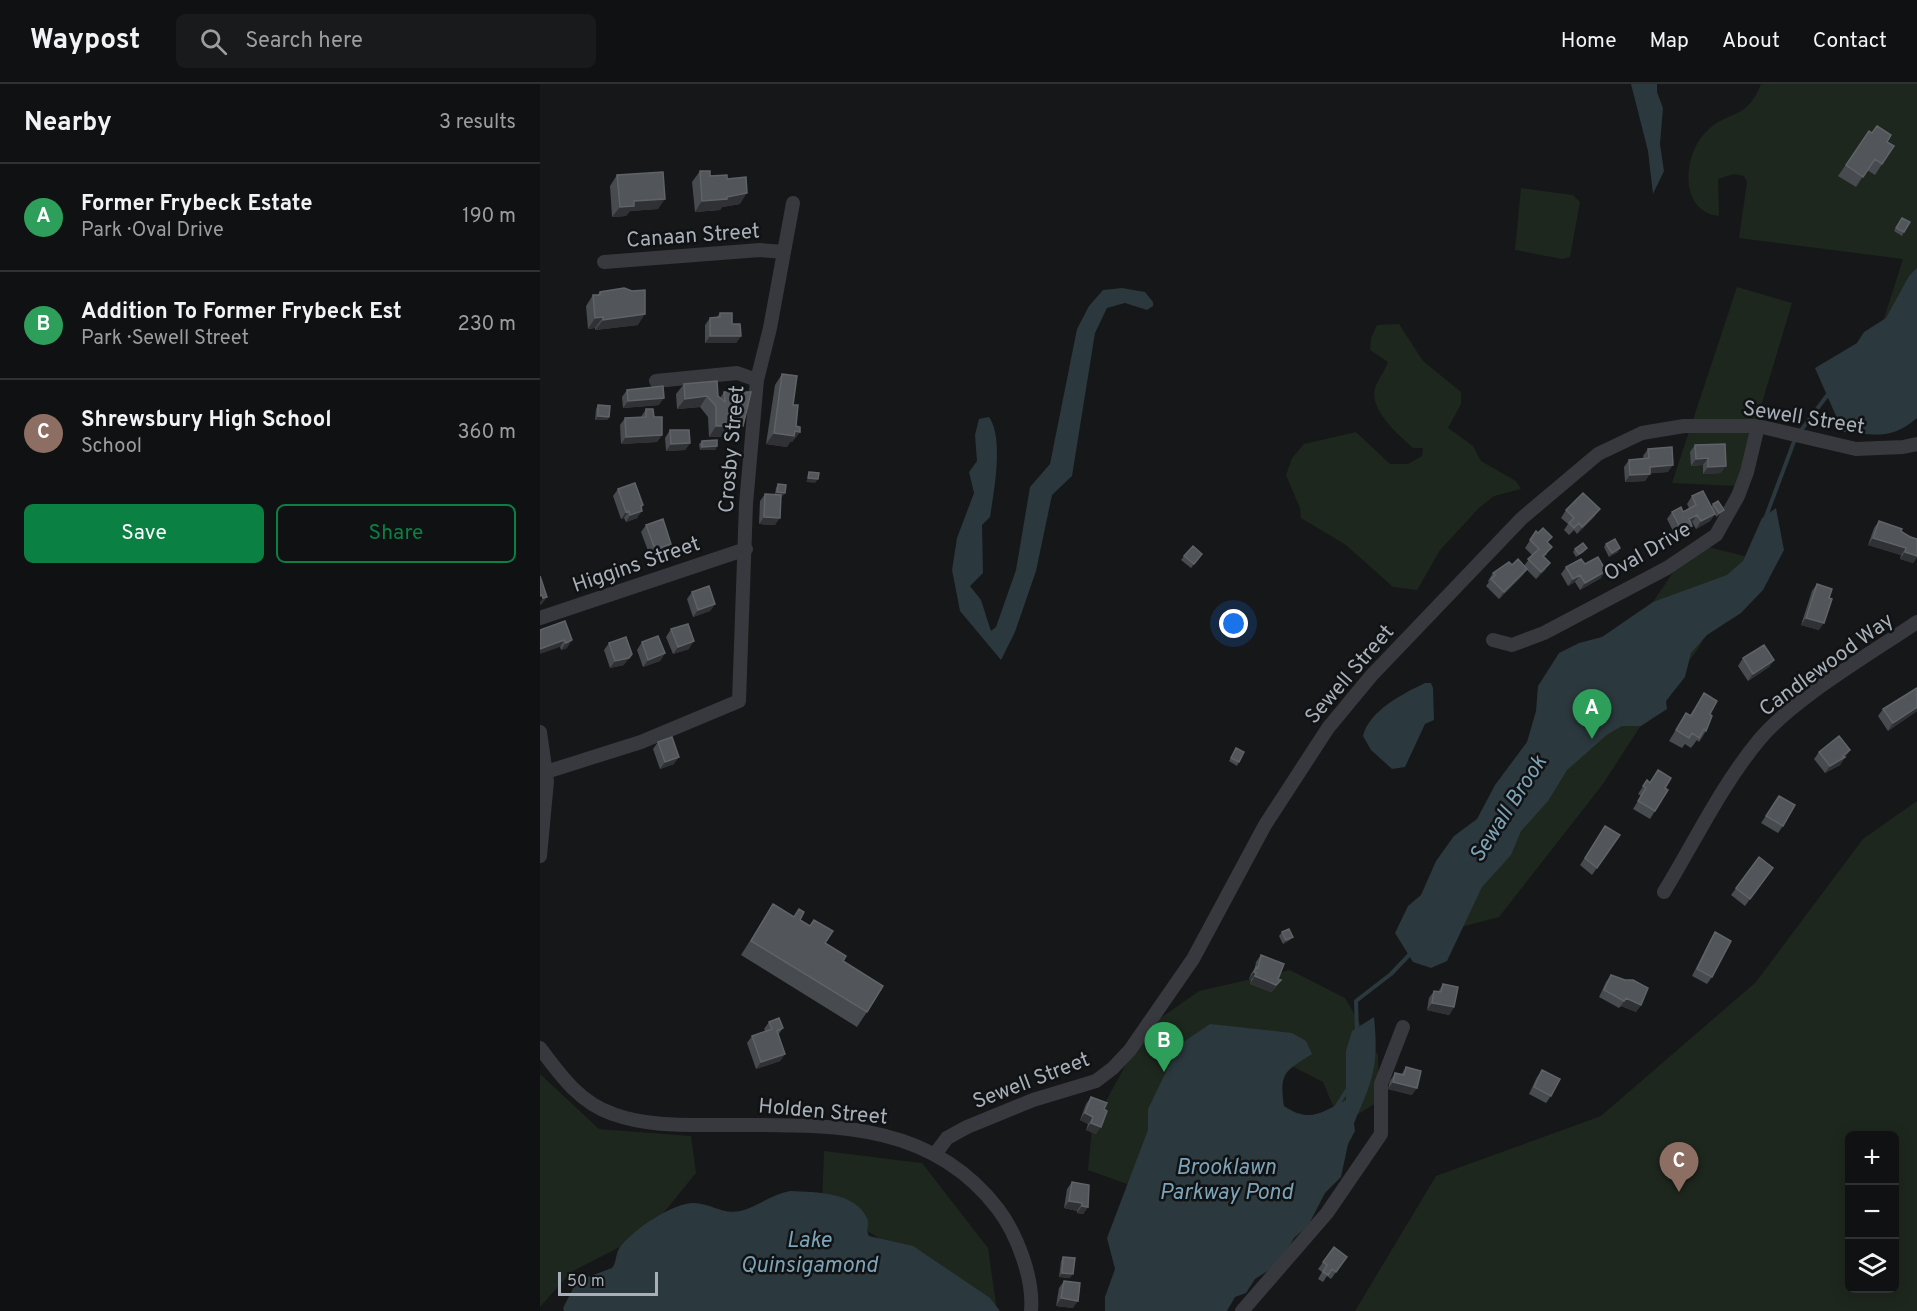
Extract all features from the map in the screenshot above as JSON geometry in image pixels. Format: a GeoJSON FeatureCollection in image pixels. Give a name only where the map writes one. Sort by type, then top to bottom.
{"type":"FeatureCollection","features":[{"type":"Feature","properties":{"kind":"street","name":"Crosby Street"},"geometry":{"type":"LineString","coordinates":[[546,772],[641,742],[739,701],[746,504],[757,380],[793,204]]}},
{"type":"Feature","properties":{"kind":"street","name":"Canaan Street"},"geometry":{"type":"LineString","coordinates":[[604,262],[751,250],[784,252]]}},
{"type":"Feature","properties":{"kind":"street"},"geometry":{"type":"LineString","coordinates":[[656,381],[737,373],[757,380]]}},
{"type":"Feature","properties":{"kind":"street","name":"Sewell Street"},"geometry":{"type":"LineString","coordinates":[[936,1154],[947,1138],[967,1127],[1033,1100],[1096,1080],[1113,1068],[1130,1050],[1193,959],[1265,825],[1328,728],[1371,676],[1521,519],[1598,453],[1642,433],[1684,426],[1758,426],[1856,449],[1903,447],[1917,444]]}},
{"type":"Feature","properties":{"kind":"street","name":"Oval Drive"},"geometry":{"type":"LineString","coordinates":[[1492,640],[1512,645],[1544,633],[1667,568],[1716,535],[1738,496],[1747,472],[1758,426]]}},
{"type":"Feature","properties":{"kind":"street","name":"Higgins Street"},"geometry":{"type":"LineString","coordinates":[[540,618],[746,549]]}},
{"type":"Feature","properties":{"kind":"street","name":"Candlewood Way"},"geometry":{"type":"LineString","coordinates":[[1664,892],[1709,812],[1760,739],[1807,698],[1917,622]]}},
{"type":"Feature","properties":{"kind":"street"},"geometry":{"type":"LineString","coordinates":[[540,732],[546,772],[546,808],[540,856]]}},
{"type":"Feature","properties":{"kind":"street"},"geometry":{"type":"LineString","coordinates":[[1242,1311],[1327,1213],[1381,1134],[1381,1084],[1403,1027]]}},
{"type":"Feature","properties":{"kind":"street","name":"Holden Street"},"geometry":{"type":"LineString","coordinates":[[540,1048],[585,1100],[595,1107],[635,1121],[674,1125],[760,1125],[880,1133],[936,1154],[970,1177],[986,1194],[1009,1227],[1030,1285],[1031,1311]]}},
{"type":"Feature","properties":{"kind":"shaded area"},"geometry":{"type":"Polygon","coordinates":[[[1761,84],[1917,84],[1917,409],[1880,331],[1903,259],[1739,238],[1747,182],[1744,176],[1734,174],[1718,179],[1719,216],[1706,212],[1697,205],[1691,194],[1689,169],[1697,144],[1712,126],[1743,110],[1755,96],[1761,84]]]}},
{"type":"Feature","properties":{"kind":"shaded area"},"geometry":{"type":"Polygon","coordinates":[[[1521,188],[1573,195],[1580,202],[1570,257],[1562,259],[1515,250],[1521,188]]]}},
{"type":"Feature","properties":{"kind":"shaded area"},"geometry":{"type":"Polygon","coordinates":[[[1737,287],[1792,303],[1737,486],[1672,483],[1737,287]]]}},
{"type":"Feature","properties":{"kind":"shaded area"},"geometry":{"type":"Polygon","coordinates":[[[1399,324],[1423,361],[1461,392],[1461,404],[1448,428],[1473,446],[1481,461],[1516,481],[1521,489],[1494,496],[1480,507],[1440,550],[1417,590],[1393,587],[1346,545],[1301,518],[1300,508],[1286,475],[1292,458],[1304,444],[1356,432],[1390,464],[1408,464],[1422,456],[1423,448],[1413,448],[1386,421],[1376,405],[1374,396],[1376,385],[1388,362],[1370,350],[1371,338],[1377,325],[1399,324]]]}},
{"type":"Feature","properties":{"kind":"shaded area"},"geometry":{"type":"Polygon","coordinates":[[[1693,543],[1748,557],[1698,649],[1654,705],[1603,784],[1499,917],[1461,927],[1567,718],[1595,687],[1693,543]]]}},
{"type":"Feature","properties":{"kind":"shaded area"},"geometry":{"type":"Polygon","coordinates":[[[1917,801],[1917,1311],[1355,1311],[1436,1176],[1601,1116],[1756,982],[1863,839],[1917,801]]]}},
{"type":"Feature","properties":{"kind":"shaded area"},"geometry":{"type":"Polygon","coordinates":[[[1290,970],[1345,998],[1378,1055],[1379,1101],[1341,1125],[1323,1082],[1288,1064],[1141,1189],[1088,1170],[1092,1127],[1145,1029],[1199,991],[1290,970]]]}},
{"type":"Feature","properties":{"kind":"shaded area"},"geometry":{"type":"Polygon","coordinates":[[[540,1074],[599,1129],[691,1136],[696,1173],[647,1233],[571,1272],[540,1307],[540,1074]]]}},
{"type":"Feature","properties":{"kind":"shaded area"},"geometry":{"type":"Polygon","coordinates":[[[824,1151],[922,1163],[988,1248],[997,1311],[822,1203],[824,1151]]]}},
{"type":"Feature","properties":{"kind":"water"},"geometry":{"type":"Polygon","coordinates":[[[1631,84],[1657,84],[1657,92],[1663,108],[1660,144],[1664,171],[1653,194],[1648,151],[1631,84]]]}},
{"type":"Feature","properties":{"kind":"water"},"geometry":{"type":"Polygon","coordinates":[[[1917,268],[1917,418],[1890,433],[1874,435],[1843,432],[1815,368],[1857,343],[1864,332],[1886,318],[1909,276],[1917,268]]]}},
{"type":"Feature","properties":{"kind":"water"},"geometry":{"type":"Polygon","coordinates":[[[1122,288],[1145,292],[1153,302],[1153,306],[1147,310],[1125,303],[1107,308],[1095,333],[1072,476],[1052,495],[1036,571],[1015,632],[1001,660],[960,611],[952,570],[957,538],[974,493],[969,472],[977,461],[975,435],[979,419],[989,417],[994,426],[997,465],[990,517],[982,525],[983,573],[970,586],[981,600],[991,631],[996,627],[1016,570],[1030,487],[1050,464],[1077,329],[1089,306],[1103,290],[1122,288]]]}},
{"type":"Feature","properties":{"kind":"water"},"geometry":{"type":"Polygon","coordinates":[[[1776,508],[1784,550],[1763,590],[1741,613],[1707,635],[1691,653],[1685,677],[1666,701],[1667,709],[1641,726],[1622,726],[1608,734],[1567,770],[1548,801],[1521,831],[1511,855],[1482,887],[1447,961],[1431,968],[1413,962],[1395,933],[1408,906],[1421,895],[1436,861],[1454,836],[1477,819],[1495,785],[1527,742],[1536,711],[1538,686],[1559,653],[1579,643],[1602,637],[1653,602],[1727,575],[1743,561],[1762,518],[1776,508]]]}},
{"type":"Feature","properties":{"kind":"water"},"geometry":{"type":"Polygon","coordinates":[[[1425,683],[1431,683],[1433,688],[1434,720],[1425,724],[1405,767],[1392,769],[1371,750],[1363,736],[1366,727],[1388,704],[1425,683]]]}},
{"type":"Feature","properties":{"kind":"water","name":"Brooklawn Parkway Pond"},"geometry":{"type":"Polygon","coordinates":[[[1374,1017],[1376,1048],[1373,1072],[1354,1123],[1355,1131],[1348,1144],[1341,1177],[1325,1193],[1308,1226],[1294,1238],[1280,1263],[1255,1279],[1246,1293],[1235,1297],[1227,1311],[1105,1311],[1105,1297],[1115,1269],[1107,1238],[1148,1130],[1148,1109],[1179,1045],[1210,1024],[1292,1033],[1306,1041],[1312,1054],[1286,1074],[1282,1086],[1284,1106],[1301,1114],[1315,1114],[1346,1100],[1346,1051],[1352,1031],[1374,1017]]]}},
{"type":"Feature","properties":{"kind":"water","name":"Lake Quinsigamond"},"geometry":{"type":"Polygon","coordinates":[[[791,1191],[834,1195],[854,1203],[867,1218],[869,1236],[913,1246],[990,1298],[1000,1311],[564,1311],[563,1308],[577,1281],[612,1268],[618,1250],[626,1240],[664,1212],[694,1203],[734,1212],[753,1207],[791,1191]]]}},
{"type":"Feature","properties":{"kind":"building"},"geometry":{"type":"Polygon","coordinates":[[[1877,126],[1891,135],[1887,142],[1894,146],[1882,164],[1875,159],[1863,177],[1846,165],[1869,131],[1872,133],[1877,126]]]}},
{"type":"Feature","properties":{"kind":"building"},"geometry":{"type":"Polygon","coordinates":[[[700,171],[710,171],[710,176],[727,175],[727,179],[746,177],[747,193],[727,197],[727,199],[702,201],[700,171]]]}},
{"type":"Feature","properties":{"kind":"building"},"geometry":{"type":"Polygon","coordinates":[[[663,172],[665,199],[634,201],[634,206],[620,207],[617,175],[663,172]]]}},
{"type":"Feature","properties":{"kind":"building"},"geometry":{"type":"Polygon","coordinates":[[[1902,218],[1910,222],[1904,232],[1896,228],[1902,218]]]}},
{"type":"Feature","properties":{"kind":"building"},"geometry":{"type":"Polygon","coordinates":[[[624,288],[632,291],[645,290],[645,314],[603,320],[603,317],[595,318],[593,295],[624,288]]]}},
{"type":"Feature","properties":{"kind":"building"},"geometry":{"type":"Polygon","coordinates":[[[720,313],[732,313],[732,324],[740,324],[741,336],[710,336],[710,318],[720,317],[720,313]]]}},
{"type":"Feature","properties":{"kind":"building"},"geometry":{"type":"Polygon","coordinates":[[[782,374],[797,376],[793,405],[798,405],[796,426],[800,427],[800,432],[795,431],[794,436],[774,433],[782,374]]]}},
{"type":"Feature","properties":{"kind":"building"},"geometry":{"type":"Polygon","coordinates":[[[717,381],[718,396],[725,402],[724,392],[751,392],[743,426],[716,426],[716,406],[707,396],[685,399],[684,384],[717,381]]]}},
{"type":"Feature","properties":{"kind":"building"},"geometry":{"type":"Polygon","coordinates":[[[663,386],[664,398],[628,401],[627,390],[663,386]]]}},
{"type":"Feature","properties":{"kind":"building"},"geometry":{"type":"Polygon","coordinates":[[[598,405],[610,406],[609,417],[598,416],[598,405]]]}},
{"type":"Feature","properties":{"kind":"building"},"geometry":{"type":"Polygon","coordinates":[[[646,409],[653,409],[654,417],[662,417],[662,435],[626,437],[625,418],[646,417],[646,409]]]}},
{"type":"Feature","properties":{"kind":"building"},"geometry":{"type":"Polygon","coordinates":[[[670,430],[689,430],[690,443],[671,444],[670,430]]]}},
{"type":"Feature","properties":{"kind":"building"},"geometry":{"type":"Polygon","coordinates":[[[717,440],[717,446],[702,447],[702,441],[717,440]]]}},
{"type":"Feature","properties":{"kind":"building"},"geometry":{"type":"Polygon","coordinates":[[[1725,444],[1726,466],[1708,467],[1708,458],[1696,459],[1695,445],[1725,444]]]}},
{"type":"Feature","properties":{"kind":"building"},"geometry":{"type":"Polygon","coordinates":[[[1672,447],[1673,465],[1650,467],[1650,474],[1630,475],[1629,460],[1649,458],[1648,449],[1672,447]]]}},
{"type":"Feature","properties":{"kind":"building"},"geometry":{"type":"Polygon","coordinates":[[[809,472],[819,473],[818,479],[808,478],[809,472]]]}},
{"type":"Feature","properties":{"kind":"building"},"geometry":{"type":"Polygon","coordinates":[[[635,483],[643,505],[641,506],[642,511],[630,515],[629,511],[626,512],[618,489],[635,483]]]}},
{"type":"Feature","properties":{"kind":"building"},"geometry":{"type":"Polygon","coordinates":[[[778,484],[786,485],[785,493],[777,492],[778,484]]]}},
{"type":"Feature","properties":{"kind":"building"},"geometry":{"type":"Polygon","coordinates":[[[1703,491],[1715,514],[1701,521],[1697,515],[1689,519],[1692,526],[1682,531],[1672,512],[1681,507],[1683,512],[1696,505],[1692,496],[1703,491]]]}},
{"type":"Feature","properties":{"kind":"building"},"geometry":{"type":"Polygon","coordinates":[[[1583,493],[1600,509],[1582,527],[1579,523],[1574,528],[1569,523],[1574,518],[1566,510],[1583,493]]]}},
{"type":"Feature","properties":{"kind":"building"},"geometry":{"type":"Polygon","coordinates":[[[765,494],[781,495],[780,518],[764,517],[765,494]]]}},
{"type":"Feature","properties":{"kind":"building"},"geometry":{"type":"Polygon","coordinates":[[[1718,501],[1724,510],[1719,513],[1713,504],[1718,501]]]}},
{"type":"Feature","properties":{"kind":"building"},"geometry":{"type":"Polygon","coordinates":[[[663,519],[671,544],[662,547],[664,551],[660,552],[659,548],[655,549],[646,525],[663,519]]]}},
{"type":"Feature","properties":{"kind":"building"},"geometry":{"type":"Polygon","coordinates":[[[1879,521],[1902,529],[1901,531],[1910,537],[1917,539],[1917,556],[1905,552],[1906,548],[1873,538],[1879,521]]]}},
{"type":"Feature","properties":{"kind":"building"},"geometry":{"type":"Polygon","coordinates":[[[1543,528],[1552,537],[1547,542],[1552,547],[1543,556],[1550,563],[1541,572],[1528,559],[1539,549],[1530,540],[1536,531],[1538,533],[1543,528]]]}},
{"type":"Feature","properties":{"kind":"building"},"geometry":{"type":"Polygon","coordinates":[[[1615,539],[1620,548],[1612,553],[1606,544],[1615,539]]]}},
{"type":"Feature","properties":{"kind":"building"},"geometry":{"type":"Polygon","coordinates":[[[1583,543],[1587,548],[1579,554],[1575,549],[1583,543]]]}},
{"type":"Feature","properties":{"kind":"building"},"geometry":{"type":"Polygon","coordinates":[[[1193,546],[1202,554],[1194,564],[1184,556],[1193,546]]]}},
{"type":"Feature","properties":{"kind":"building"},"geometry":{"type":"Polygon","coordinates":[[[1598,557],[1606,571],[1585,583],[1580,575],[1573,579],[1566,567],[1581,559],[1585,564],[1598,557]]]}},
{"type":"Feature","properties":{"kind":"building"},"geometry":{"type":"Polygon","coordinates":[[[1518,559],[1527,569],[1504,592],[1491,579],[1495,575],[1493,573],[1509,562],[1512,565],[1518,559]]]}},
{"type":"Feature","properties":{"kind":"building"},"geometry":{"type":"Polygon","coordinates":[[[540,576],[547,597],[543,598],[542,595],[540,596],[540,576]]]}},
{"type":"Feature","properties":{"kind":"building"},"geometry":{"type":"Polygon","coordinates":[[[1817,584],[1832,589],[1829,598],[1832,599],[1824,623],[1806,618],[1817,584]]]}},
{"type":"Feature","properties":{"kind":"building"},"geometry":{"type":"Polygon","coordinates":[[[709,586],[715,604],[698,610],[692,592],[709,586]]]}},
{"type":"Feature","properties":{"kind":"building"},"geometry":{"type":"Polygon","coordinates":[[[565,621],[572,640],[566,643],[564,640],[540,649],[540,630],[565,621]]]}},
{"type":"Feature","properties":{"kind":"building"},"geometry":{"type":"Polygon","coordinates":[[[688,624],[694,641],[678,647],[671,629],[688,624]]]}},
{"type":"Feature","properties":{"kind":"building"},"geometry":{"type":"Polygon","coordinates":[[[658,636],[665,653],[648,660],[642,642],[658,636]]]}},
{"type":"Feature","properties":{"kind":"building"},"geometry":{"type":"Polygon","coordinates":[[[626,637],[632,654],[629,658],[615,661],[609,643],[626,637]]]}},
{"type":"Feature","properties":{"kind":"building"},"geometry":{"type":"Polygon","coordinates":[[[1764,645],[1774,660],[1753,674],[1743,658],[1764,645]]]}},
{"type":"Feature","properties":{"kind":"building"},"geometry":{"type":"Polygon","coordinates":[[[1917,688],[1917,707],[1893,723],[1883,709],[1917,688]]]}},
{"type":"Feature","properties":{"kind":"building"},"geometry":{"type":"Polygon","coordinates":[[[1704,693],[1717,701],[1710,714],[1712,716],[1706,731],[1704,729],[1699,738],[1692,733],[1689,738],[1676,730],[1686,713],[1691,716],[1704,693]]]}},
{"type":"Feature","properties":{"kind":"building"},"geometry":{"type":"Polygon","coordinates":[[[1839,736],[1850,750],[1843,756],[1845,757],[1830,766],[1819,752],[1839,736]]]}},
{"type":"Feature","properties":{"kind":"building"},"geometry":{"type":"Polygon","coordinates":[[[672,737],[679,757],[665,762],[658,742],[672,737]]]}},
{"type":"Feature","properties":{"kind":"building"},"geometry":{"type":"Polygon","coordinates":[[[1236,748],[1244,752],[1239,762],[1231,758],[1236,748]]]}},
{"type":"Feature","properties":{"kind":"building"},"geometry":{"type":"Polygon","coordinates":[[[1658,770],[1671,778],[1665,788],[1668,790],[1655,811],[1638,801],[1646,788],[1643,786],[1647,780],[1650,783],[1658,770]]]}},
{"type":"Feature","properties":{"kind":"building"},"geometry":{"type":"Polygon","coordinates":[[[1779,796],[1795,805],[1783,826],[1766,816],[1779,796]]]}},
{"type":"Feature","properties":{"kind":"building"},"geometry":{"type":"Polygon","coordinates":[[[1605,826],[1620,835],[1597,868],[1585,858],[1605,826]]]}},
{"type":"Feature","properties":{"kind":"building"},"geometry":{"type":"Polygon","coordinates":[[[1759,857],[1773,868],[1750,899],[1736,888],[1759,857]]]}},
{"type":"Feature","properties":{"kind":"building"},"geometry":{"type":"Polygon","coordinates":[[[773,904],[794,917],[799,909],[804,912],[800,920],[810,926],[814,920],[833,931],[825,943],[846,956],[843,961],[883,986],[867,1012],[751,941],[773,904]]]}},
{"type":"Feature","properties":{"kind":"building"},"geometry":{"type":"Polygon","coordinates":[[[1289,929],[1293,937],[1286,940],[1282,932],[1289,929]]]}},
{"type":"Feature","properties":{"kind":"building"},"geometry":{"type":"Polygon","coordinates":[[[1715,932],[1731,941],[1712,977],[1697,969],[1715,932]]]}},
{"type":"Feature","properties":{"kind":"building"},"geometry":{"type":"Polygon","coordinates":[[[1261,955],[1284,964],[1278,979],[1281,980],[1276,985],[1255,976],[1254,972],[1256,967],[1258,968],[1261,955]]]}},
{"type":"Feature","properties":{"kind":"building"},"geometry":{"type":"Polygon","coordinates":[[[1611,975],[1633,980],[1648,988],[1641,1005],[1626,998],[1624,1001],[1604,990],[1611,975]]]}},
{"type":"Feature","properties":{"kind":"building"},"geometry":{"type":"Polygon","coordinates":[[[1443,984],[1458,987],[1454,1007],[1432,1003],[1434,991],[1441,992],[1443,984]]]}},
{"type":"Feature","properties":{"kind":"building"},"geometry":{"type":"Polygon","coordinates":[[[779,1018],[783,1028],[777,1031],[785,1054],[761,1062],[752,1036],[772,1029],[769,1022],[779,1018]]]}},
{"type":"Feature","properties":{"kind":"building"},"geometry":{"type":"Polygon","coordinates":[[[1406,1067],[1421,1071],[1417,1088],[1393,1082],[1395,1073],[1404,1075],[1406,1067]]]}},
{"type":"Feature","properties":{"kind":"building"},"geometry":{"type":"Polygon","coordinates":[[[1542,1070],[1560,1079],[1551,1096],[1534,1087],[1542,1070]]]}},
{"type":"Feature","properties":{"kind":"building"},"geometry":{"type":"Polygon","coordinates":[[[1091,1097],[1107,1103],[1104,1109],[1107,1111],[1101,1127],[1091,1123],[1093,1117],[1085,1113],[1091,1097]]]}},
{"type":"Feature","properties":{"kind":"building"},"geometry":{"type":"Polygon","coordinates":[[[1072,1182],[1089,1185],[1088,1207],[1082,1206],[1082,1203],[1069,1201],[1072,1182]]]}},
{"type":"Feature","properties":{"kind":"building"},"geometry":{"type":"Polygon","coordinates":[[[1334,1247],[1347,1257],[1336,1272],[1332,1269],[1328,1275],[1323,1272],[1327,1265],[1323,1262],[1334,1247]]]}},
{"type":"Feature","properties":{"kind":"building"},"geometry":{"type":"Polygon","coordinates":[[[1063,1257],[1075,1258],[1073,1274],[1062,1273],[1063,1257]]]}},
{"type":"Feature","properties":{"kind":"building"},"geometry":{"type":"Polygon","coordinates":[[[1064,1281],[1080,1283],[1078,1301],[1061,1298],[1064,1281]]]}},
{"type":"Feature","properties":{"kind":"waterway","name":"Sewall Brook"},"geometry":{"type":"LineString","coordinates":[[1799,433],[1829,393]]}},
{"type":"Feature","properties":{"kind":"waterway","name":"Sewall Brook"},"geometry":{"type":"LineString","coordinates":[[1765,519],[1795,439]]}},
{"type":"Feature","properties":{"kind":"waterway","name":"Sewall Brook"},"geometry":{"type":"LineString","coordinates":[[1357,1032],[1356,1001],[1391,974],[1411,953]]}},
{"type":"Feature","properties":{"kind":"waterway","name":"Sewall Brook"},"geometry":{"type":"LineString","coordinates":[[1335,1109],[1347,1090]]}},
{"type":"Feature","properties":{"kind":"place","name":"Former Frybeck Estate"},"geometry":{"type":"Point","coordinates":[1592,739]}},
{"type":"Feature","properties":{"kind":"place","name":"Addition To Former Frybeck Est"},"geometry":{"type":"Point","coordinates":[1164,1072]}},
{"type":"Feature","properties":{"kind":"place","name":"Shrewsbury High School"},"geometry":{"type":"Point","coordinates":[1679,1192]}}]}
